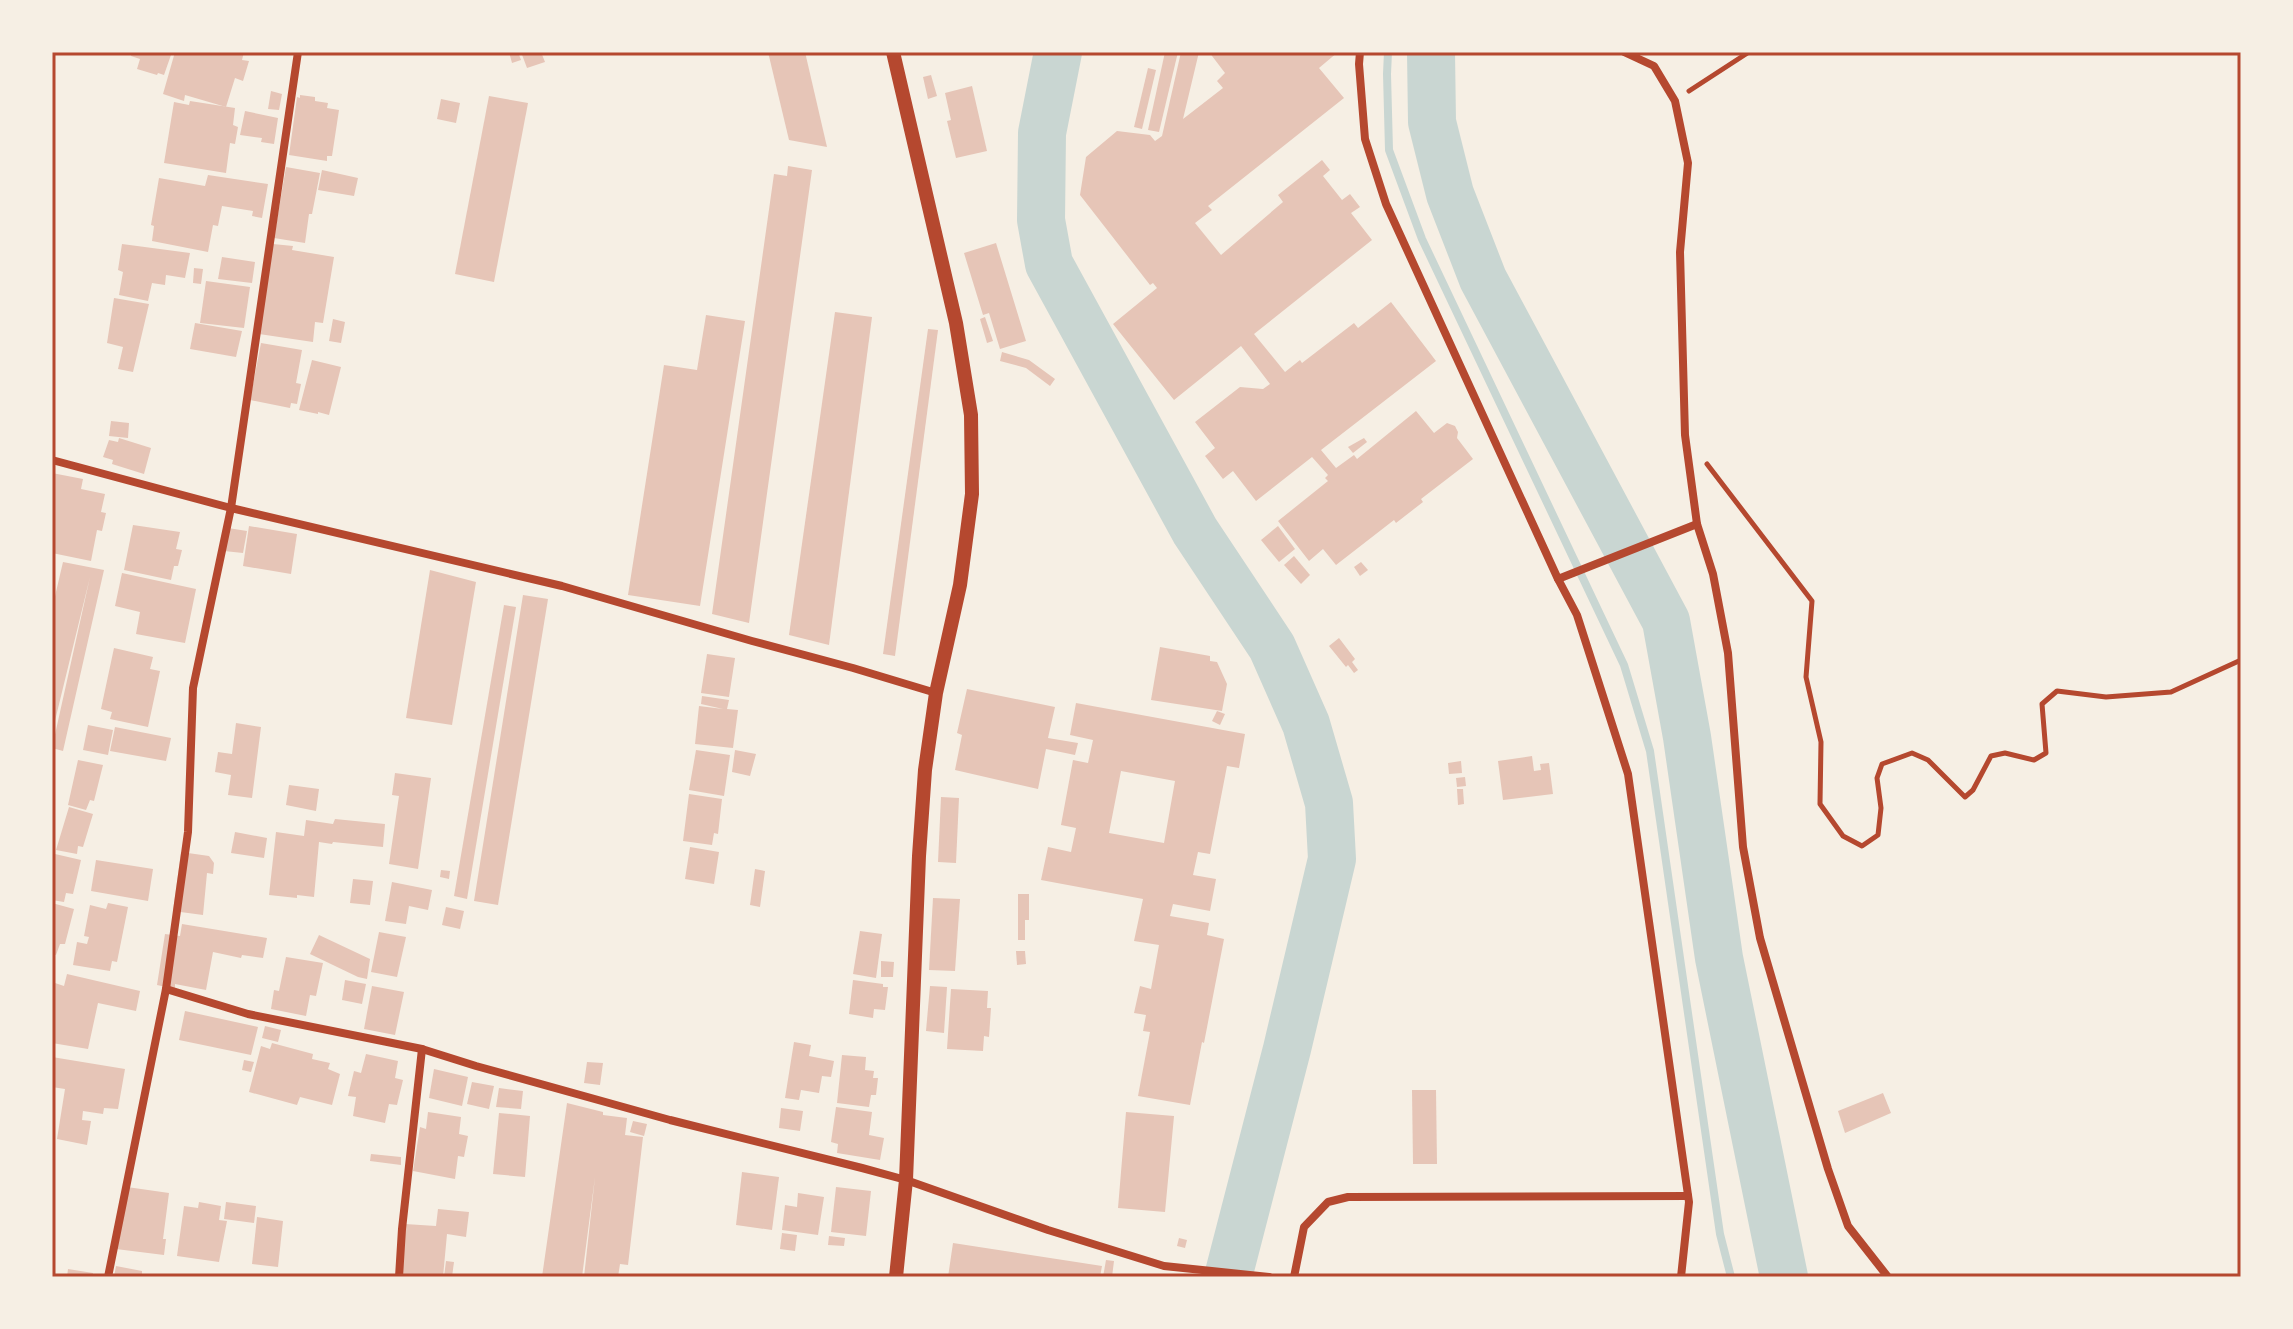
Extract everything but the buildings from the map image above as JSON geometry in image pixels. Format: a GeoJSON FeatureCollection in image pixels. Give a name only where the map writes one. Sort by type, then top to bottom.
{"type":"FeatureCollection","features":[{"type":"Feature","properties":{"kind":"street"},"geometry":{"type":"LineString","coordinates":[[108,1277],[166,989],[188,832],[193,688],[231,508],[298,52]]}},
{"type":"Feature","properties":{"kind":"street"},"geometry":{"type":"LineString","coordinates":[[893,52],[956,323],[971,415],[972,494],[960,585],[936,693],[925,770],[906,1180],[896,1277]]}},
{"type":"Feature","properties":{"kind":"street"},"geometry":{"type":"LineString","coordinates":[[1360,52],[1365,139],[1386,204],[1577,615],[1628,774],[1688,1196],[1681,1277]]}},
{"type":"Feature","properties":{"kind":"street"},"geometry":{"type":"LineString","coordinates":[[1624,52],[1654,66],[1675,101],[1688,163],[1680,252],[1685,435],[1697,524],[1713,574],[1728,653],[1743,847],[1760,938],[1828,1169],[1848,1226],[1888,1277]]}},
{"type":"Feature","properties":{"kind":"street"},"geometry":{"type":"LineString","coordinates":[[52,460],[231,508],[562,586],[936,693]]}},
{"type":"Feature","properties":{"kind":"street"},"geometry":{"type":"LineString","coordinates":[[1558,579],[1697,524]]}},
{"type":"Feature","properties":{"kind":"street"},"geometry":{"type":"LineString","coordinates":[[166,989],[248,1014],[422,1049],[699,1128],[906,1180],[1048,1230],[1164,1266],[1269,1277]]}},
{"type":"Feature","properties":{"kind":"street"},"geometry":{"type":"LineString","coordinates":[[399,1277],[422,1049]]}},
{"type":"Feature","properties":{"kind":"street"},"geometry":{"type":"LineString","coordinates":[[1294,1277],[1304,1227],[1328,1202],[1348,1197],[1688,1196]]}},
{"type":"Feature","properties":{"kind":"path"},"geometry":{"type":"LineString","coordinates":[[1675,101],[1749,52]]}},
{"type":"Feature","properties":{"kind":"path"},"geometry":{"type":"LineString","coordinates":[[1685,435],[1812,601],[1806,677],[1821,742],[1820,804],[1843,836],[1862,846],[1878,835],[1881,808],[1877,778],[1882,764],[1912,753],[1928,760],[1965,797],[1973,790],[1991,756],[2005,753],[2034,760],[2046,753],[2042,704],[2057,691],[2106,697],[2171,692],[2241,660]]}},
{"type":"Feature","properties":{"kind":"waterway"},"geometry":{"type":"LineString","coordinates":[[1058,52],[1042,133],[1041,220],[1049,264],[1195,531],[1272,647],[1306,724],[1329,803],[1332,859],[1228,1277]]}},
{"type":"Feature","properties":{"kind":"waterway"},"geometry":{"type":"LineString","coordinates":[[1388,52],[1389,150],[1422,239],[1624,665],[1650,751],[1720,1234],[1731,1277]]}},
{"type":"Feature","properties":{"kind":"waterway"},"geometry":{"type":"LineString","coordinates":[[1431,52],[1432,122],[1450,194],[1483,279],[1666,621],[1687,737],[1719,958],[1784,1277]]}}]}
